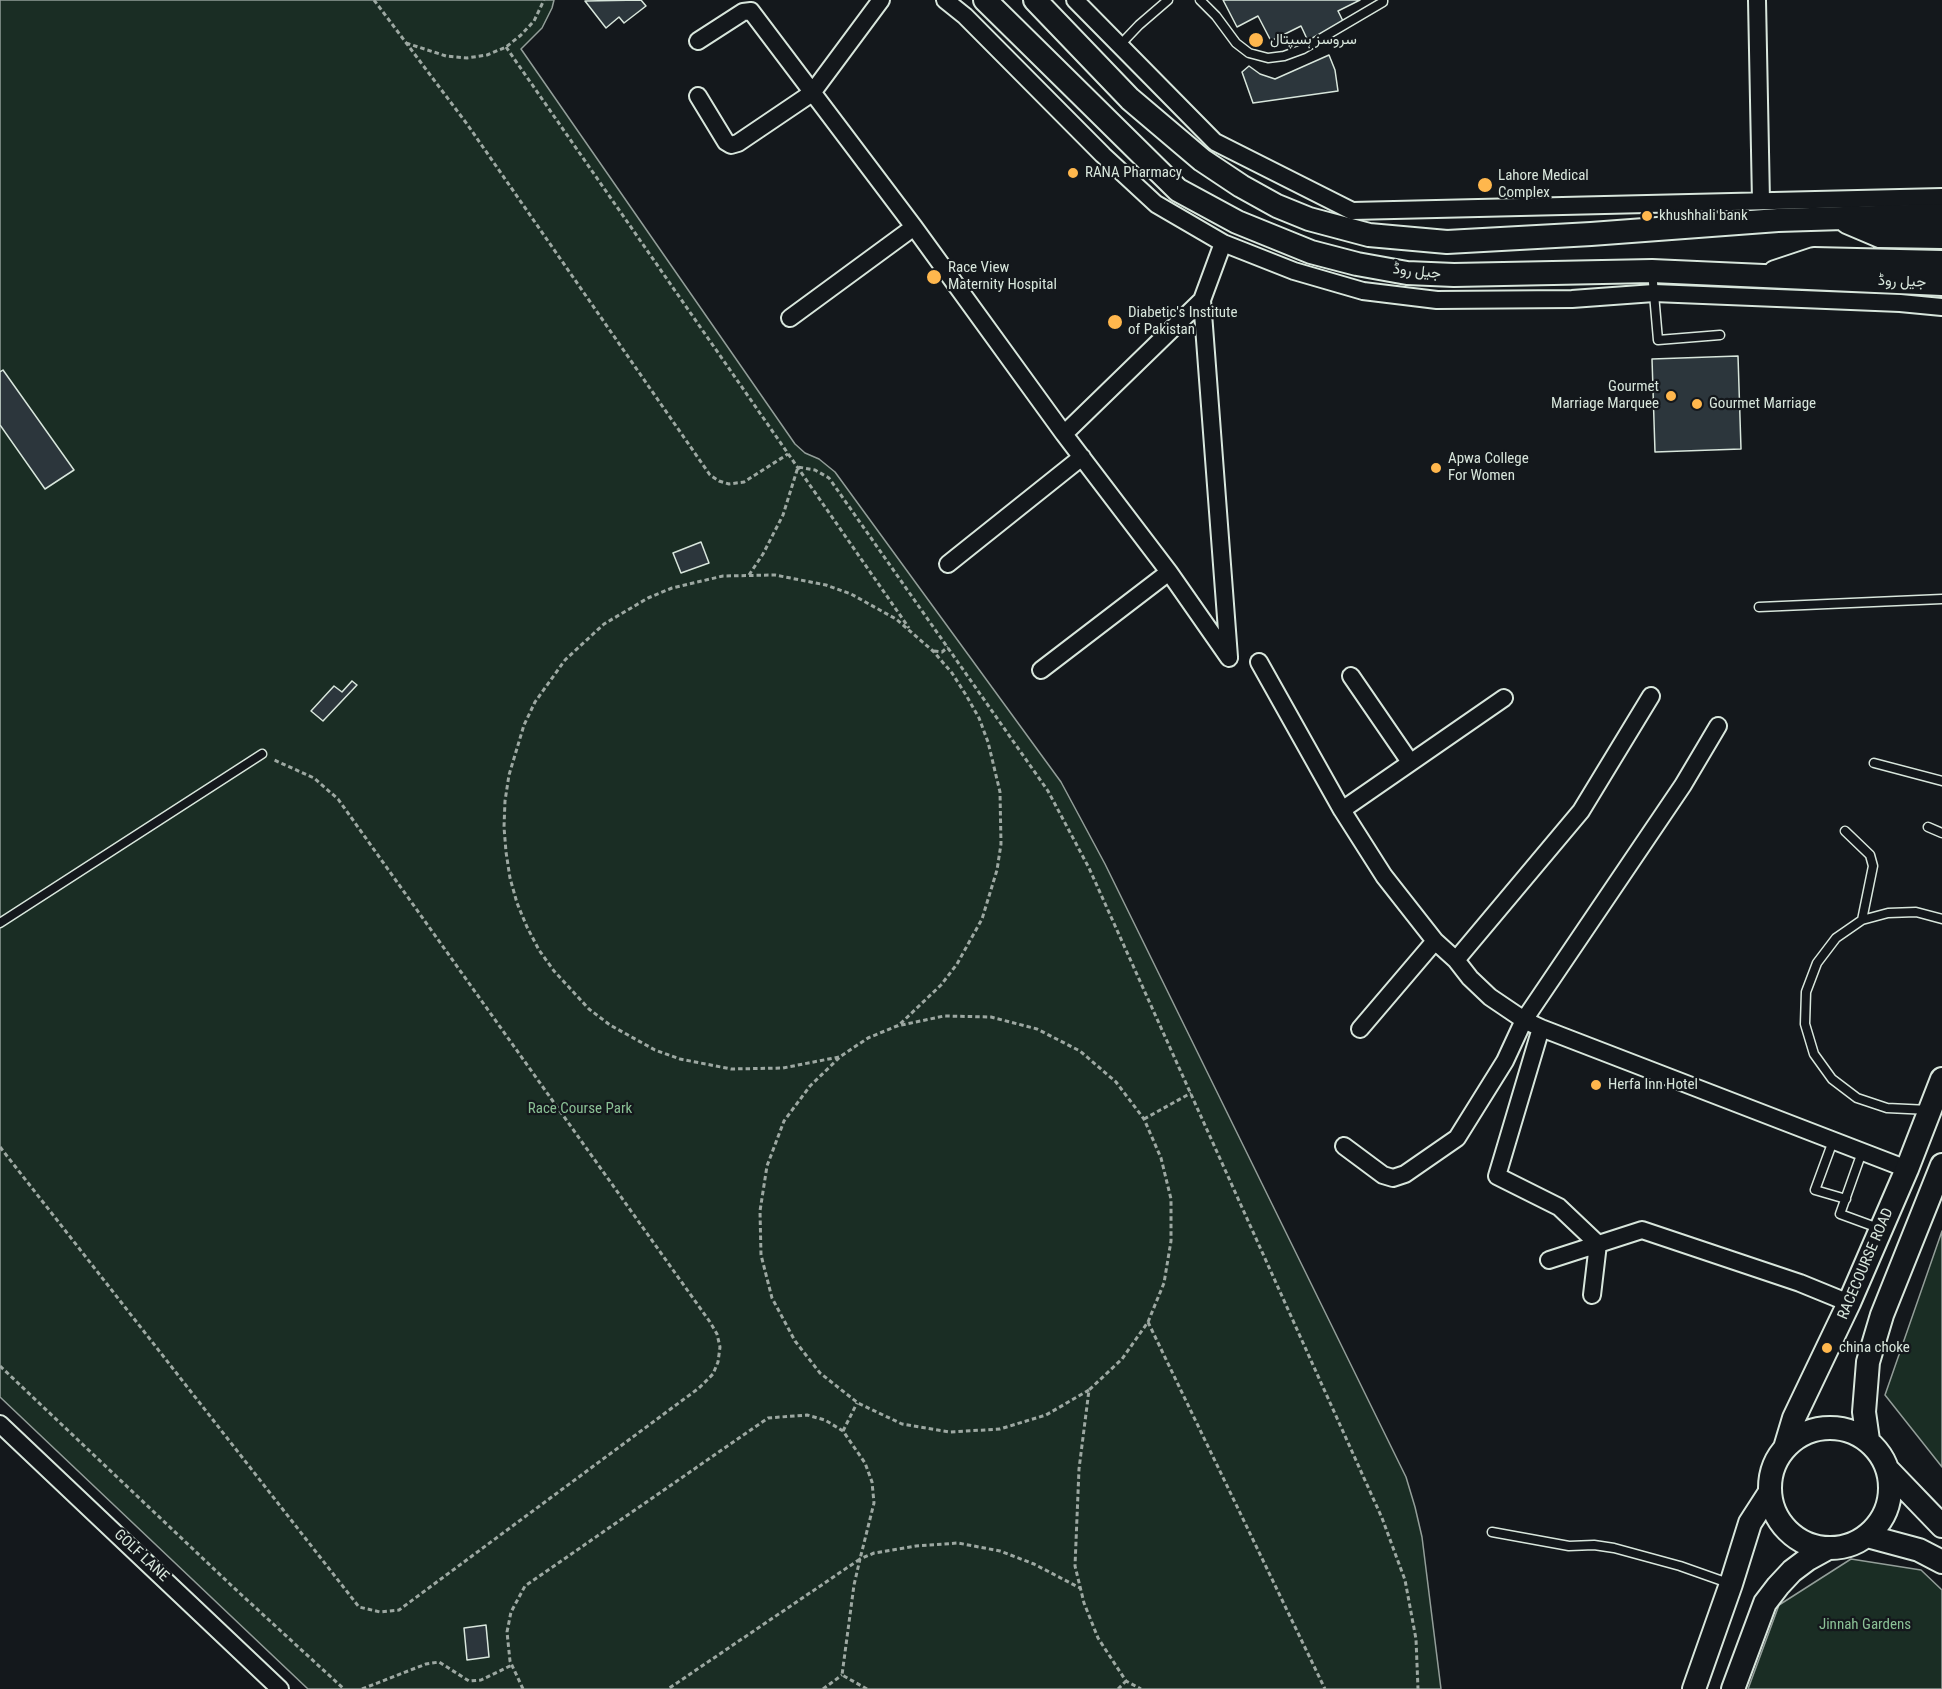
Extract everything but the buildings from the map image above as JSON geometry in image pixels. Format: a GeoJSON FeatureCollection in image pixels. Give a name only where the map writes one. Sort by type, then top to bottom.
{"type":"FeatureCollection","features":[{"type":"Feature","properties":{"kind":"main road","name":"جیل روڈ"},"geometry":{"type":"LineString","coordinates":[[985,0],[1178,190],[1237,222],[1311,252],[1357,264],[1407,273],[1454,275],[1652,271],[1942,284]]}},
{"type":"Feature","properties":{"kind":"main road"},"geometry":{"type":"LineString","coordinates":[[1035,0],[1130,99],[1202,160],[1277,206],[1309,219],[1369,235],[1447,242],[1778,220],[1942,215]]}},
{"type":"Feature","properties":{"kind":"main road"},"geometry":{"type":"LineString","coordinates":[[1919,217],[1942,207]]}},
{"type":"Feature","properties":{"kind":"main road"},"geometry":{"type":"LineString","coordinates":[[1840,219],[1880,236],[1942,237]]}},
{"type":"Feature","properties":{"kind":"main road"},"geometry":{"type":"LineString","coordinates":[[1761,276],[1814,259],[1942,262]]}},
{"type":"Feature","properties":{"kind":"main road","name":"RACECOURSE ROAD"},"geometry":{"type":"LineString","coordinates":[[1785,1448],[1794,1418],[1850,1304],[1942,1079]]}},
{"type":"Feature","properties":{"kind":"main road"},"geometry":{"type":"LineString","coordinates":[[1868,1440],[1864,1412],[1868,1362],[1882,1315],[1942,1165]]}},
{"type":"Feature","properties":{"kind":"main road"},"geometry":{"type":"LineString","coordinates":[[1889,1471],[1891,1489],[1888,1507],[1879,1523],[1855,1543],[1828,1548],[1811,1545],[1795,1537],[1782,1525],[1773,1509],[1770,1492],[1771,1476],[1776,1461],[1785,1448],[1799,1436],[1816,1429],[1834,1427],[1868,1440],[1881,1454],[1889,1471],[1942,1526]]}},
{"type":"Feature","properties":{"kind":"main road"},"geometry":{"type":"LineString","coordinates":[[1694,1689],[1750,1523],[1770,1492]]}},
{"type":"Feature","properties":{"kind":"main road"},"geometry":{"type":"LineString","coordinates":[[1866,1536],[1919,1550],[1942,1562]]}},
{"type":"Feature","properties":{"kind":"main road"},"geometry":{"type":"LineString","coordinates":[[1733,1689],[1765,1603],[1792,1571],[1828,1548]]}},
{"type":"Feature","properties":{"kind":"street"},"geometry":{"type":"LineString","coordinates":[[698,96],[726,142],[731,145],[738,143],[812,93],[881,0]]}},
{"type":"Feature","properties":{"kind":"street"},"geometry":{"type":"LineString","coordinates":[[945,0],[965,16],[1156,204],[1223,243],[1294,271],[1364,291],[1437,300],[1572,299],[1654,293],[1900,303],[1942,307]]}},
{"type":"Feature","properties":{"kind":"street"},"geometry":{"type":"LineString","coordinates":[[1075,0],[1215,142],[1352,211],[1942,197]]}},
{"type":"Feature","properties":{"kind":"street"},"geometry":{"type":"LineString","coordinates":[[1757,0],[1761,201]]}},
{"type":"Feature","properties":{"kind":"street"},"geometry":{"type":"LineString","coordinates":[[698,41],[743,12],[751,10],[914,227],[1064,434],[1169,572],[1229,657],[1202,300],[1223,243]]}},
{"type":"Feature","properties":{"kind":"street"},"geometry":{"type":"LineString","coordinates":[[790,318],[914,227]]}},
{"type":"Feature","properties":{"kind":"street"},"geometry":{"type":"LineString","coordinates":[[1064,434],[1202,300]]}},
{"type":"Feature","properties":{"kind":"street"},"geometry":{"type":"LineString","coordinates":[[948,564],[1082,457]]}},
{"type":"Feature","properties":{"kind":"street"},"geometry":{"type":"LineString","coordinates":[[1041,670],[1169,572]]}},
{"type":"Feature","properties":{"kind":"street"},"geometry":{"type":"LineString","coordinates":[[1258,662],[1342,810],[1384,876],[1435,941],[1490,997],[1524,1020],[1541,1028],[1907,1169]]}},
{"type":"Feature","properties":{"kind":"street"},"geometry":{"type":"LineString","coordinates":[[1351,676],[1410,762]]}},
{"type":"Feature","properties":{"kind":"street"},"geometry":{"type":"LineString","coordinates":[[1456,960],[1581,811],[1651,696]]}},
{"type":"Feature","properties":{"kind":"street"},"geometry":{"type":"LineString","coordinates":[[1342,810],[1504,698]]}},
{"type":"Feature","properties":{"kind":"street"},"geometry":{"type":"LineString","coordinates":[[1344,1146],[1383,1176],[1393,1178],[1405,1174],[1457,1138],[1505,1061],[1524,1020],[1683,785],[1718,726]]}},
{"type":"Feature","properties":{"kind":"street"},"geometry":{"type":"LineString","coordinates":[[1360,1029],[1435,941]]}},
{"type":"Feature","properties":{"kind":"street"},"geometry":{"type":"LineString","coordinates":[[1541,1028],[1497,1176],[1559,1207],[1598,1244]]}},
{"type":"Feature","properties":{"kind":"street"},"geometry":{"type":"LineString","coordinates":[[1549,1260],[1642,1230],[1800,1283],[1850,1304]]}},
{"type":"Feature","properties":{"kind":"street"},"geometry":{"type":"LineString","coordinates":[[1592,1295],[1598,1244]]}},
{"type":"Feature","properties":{"kind":"street","name":"GOLF LANE"},"geometry":{"type":"LineString","coordinates":[[0,1424],[280,1689]]}},
{"type":"Feature","properties":{"kind":"lane"},"geometry":{"type":"LineString","coordinates":[[1120,45],[1168,0]]}},
{"type":"Feature","properties":{"kind":"lane"},"geometry":{"type":"LineString","coordinates":[[1200,0],[1216,16],[1236,43],[1249,53],[1268,58],[1284,56],[1303,49],[1383,0]]}},
{"type":"Feature","properties":{"kind":"lane"},"geometry":{"type":"LineString","coordinates":[[1652,271],[1658,340],[1720,335]]}},
{"type":"Feature","properties":{"kind":"lane"},"geometry":{"type":"LineString","coordinates":[[1759,607],[1942,599]]}},
{"type":"Feature","properties":{"kind":"lane"},"geometry":{"type":"LineString","coordinates":[[0,923],[262,754]]}},
{"type":"Feature","properties":{"kind":"lane"},"geometry":{"type":"LineString","coordinates":[[1874,764],[1942,781]]}},
{"type":"Feature","properties":{"kind":"lane"},"geometry":{"type":"LineString","coordinates":[[1928,827],[1942,833]]}},
{"type":"Feature","properties":{"kind":"lane"},"geometry":{"type":"LineString","coordinates":[[1845,831],[1870,855],[1873,866],[1862,920]]}},
{"type":"Feature","properties":{"kind":"lane"},"geometry":{"type":"LineString","coordinates":[[1929,1110],[1887,1108],[1857,1098],[1832,1079],[1814,1054],[1805,1024],[1806,992],[1817,963],[1836,938],[1862,920],[1888,913],[1907,912],[1942,919]]}},
{"type":"Feature","properties":{"kind":"lane"},"geometry":{"type":"LineString","coordinates":[[1833,1141],[1815,1190],[1846,1199]]}},
{"type":"Feature","properties":{"kind":"lane"},"geometry":{"type":"LineString","coordinates":[[1862,1152],[1840,1214],[1881,1229]]}},
{"type":"Feature","properties":{"kind":"lane"},"geometry":{"type":"LineString","coordinates":[[1492,1532],[1569,1546],[1594,1545],[1614,1548],[1680,1566],[1731,1584]]}},
{"type":"Feature","properties":{"kind":"path"},"geometry":{"type":"LineString","coordinates":[[374,0],[474,134],[710,475],[729,484],[744,482],[788,454]]}},
{"type":"Feature","properties":{"kind":"path"},"geometry":{"type":"LineString","coordinates":[[404,42],[446,56],[467,58],[487,55],[506,47],[521,35],[534,21],[544,0]]}},
{"type":"Feature","properties":{"kind":"path"},"geometry":{"type":"LineString","coordinates":[[506,47],[912,632]]}},
{"type":"Feature","properties":{"kind":"path"},"geometry":{"type":"LineString","coordinates":[[749,575],[763,554],[783,515],[798,467]]}},
{"type":"Feature","properties":{"kind":"path"},"geometry":{"type":"LineString","coordinates":[[798,467],[815,470],[829,478],[1048,790],[1089,868],[1383,1518],[1405,1580],[1416,1638],[1418,1689]]}},
{"type":"Feature","properties":{"kind":"path"},"geometry":{"type":"LineString","coordinates":[[841,1056],[783,1068],[731,1069],[680,1059],[655,1050],[632,1039],[590,1009],[554,971],[527,927],[510,878],[506,852],[505,801],[515,750],[524,725],[536,702],[565,660],[603,624],[648,598],[697,581],[723,576],[775,576],[826,585],[874,606],[912,632],[952,673],[966,695],[979,718],[988,742],[1000,792],[1001,844],[991,895],[982,919],[957,964],[941,985],[897,1026]]}},
{"type":"Feature","properties":{"kind":"path"},"geometry":{"type":"LineString","coordinates":[[933,651],[942,652],[948,647]]}},
{"type":"Feature","properties":{"kind":"path"},"geometry":{"type":"LineString","coordinates":[[0,1147],[359,1607],[380,1612],[399,1610],[689,1395],[713,1374],[718,1362],[720,1347],[717,1334],[710,1322],[338,799],[314,778],[262,754]]}},
{"type":"Feature","properties":{"kind":"path"},"geometry":{"type":"LineString","coordinates":[[944,1016],[991,1017],[1037,1029],[1080,1051],[1116,1082],[1144,1119],[1161,1158],[1171,1199],[1172,1241],[1164,1283],[1148,1322],[1122,1359],[1089,1390],[1047,1415],[999,1429],[950,1432],[902,1424],[858,1403],[820,1373],[795,1341],[772,1298],[761,1255],[760,1211],[767,1166],[784,1121],[810,1086],[841,1056],[868,1038],[897,1026],[944,1016]]}},
{"type":"Feature","properties":{"kind":"path"},"geometry":{"type":"LineString","coordinates":[[1144,1119],[1191,1093]]}},
{"type":"Feature","properties":{"kind":"path"},"geometry":{"type":"LineString","coordinates":[[1148,1322],[1325,1689]]}},
{"type":"Feature","properties":{"kind":"path"},"geometry":{"type":"LineString","coordinates":[[0,1366],[344,1689]]}},
{"type":"Feature","properties":{"kind":"path"},"geometry":{"type":"LineString","coordinates":[[1089,1390],[1079,1469],[1075,1566],[1084,1603],[1098,1638],[1126,1681],[1141,1689]]}},
{"type":"Feature","properties":{"kind":"path"},"geometry":{"type":"LineString","coordinates":[[843,1431],[858,1403]]}},
{"type":"Feature","properties":{"kind":"path"},"geometry":{"type":"LineString","coordinates":[[523,1689],[512,1665],[507,1632],[511,1612],[525,1586],[768,1418],[788,1415],[807,1415],[825,1420],[843,1431],[865,1463],[872,1482],[874,1503],[854,1585],[842,1675],[823,1689]]}},
{"type":"Feature","properties":{"kind":"path"},"geometry":{"type":"LineString","coordinates":[[668,1689],[860,1559],[874,1553],[916,1546],[958,1543],[1000,1551],[1034,1564],[1080,1588]]}},
{"type":"Feature","properties":{"kind":"path"},"geometry":{"type":"LineString","coordinates":[[362,1689],[426,1664],[439,1662],[469,1681],[481,1680],[512,1665]]}},
{"type":"Feature","properties":{"kind":"path"},"geometry":{"type":"LineString","coordinates":[[842,1675],[867,1689]]}},
{"type":"Feature","properties":{"kind":"path"},"geometry":{"type":"LineString","coordinates":[[1118,1689],[1126,1681]]}},
{"type":"Feature","properties":{"kind":"green space","name":"Race Course Park"},"geometry":{"type":"Polygon","coordinates":[[[0,0],[554,0],[542,28],[521,49],[795,444],[835,472],[1061,782],[1105,864],[1406,1477],[1422,1537],[1441,1689],[308,1689],[0,1397],[0,0]]]}},
{"type":"Feature","properties":{"kind":"green space"},"geometry":{"type":"Polygon","coordinates":[[[1942,1231],[1942,1467],[1885,1395],[1942,1231]]]}},
{"type":"Feature","properties":{"kind":"green space","name":"Jinnah Gardens"},"geometry":{"type":"Polygon","coordinates":[[[1851,1559],[1921,1570],[1942,1590],[1942,1689],[1748,1689],[1779,1605],[1851,1559]]]}},
{"type":"Feature","properties":{"kind":"place","name":"سروسز ہسپتال"},"geometry":{"type":"Point","coordinates":[1256,40]}},
{"type":"Feature","properties":{"kind":"place","name":"RANA Pharmacy"},"geometry":{"type":"Point","coordinates":[1073,173]}},
{"type":"Feature","properties":{"kind":"place","name":"Lahore Medical Complex"},"geometry":{"type":"Point","coordinates":[1485,185]}},
{"type":"Feature","properties":{"kind":"place","name":"khushhali bank"},"geometry":{"type":"Point","coordinates":[1647,216]}},
{"type":"Feature","properties":{"kind":"place","name":"Race View Maternity Hospital"},"geometry":{"type":"Point","coordinates":[934,277]}},
{"type":"Feature","properties":{"kind":"place","name":"Diabetic's Institute of Pakistan"},"geometry":{"type":"Point","coordinates":[1115,322]}},
{"type":"Feature","properties":{"kind":"place","name":"Gourmet Marriage Marquee"},"geometry":{"type":"Point","coordinates":[1671,396]}},
{"type":"Feature","properties":{"kind":"place","name":"Gourmet Marriage"},"geometry":{"type":"Point","coordinates":[1697,404]}},
{"type":"Feature","properties":{"kind":"place","name":"Apwa College For Women"},"geometry":{"type":"Point","coordinates":[1436,468]}},
{"type":"Feature","properties":{"kind":"place","name":"Herfa Inn Hotel"},"geometry":{"type":"Point","coordinates":[1596,1085]}},
{"type":"Feature","properties":{"kind":"place","name":"china choke"},"geometry":{"type":"Point","coordinates":[1827,1348]}}]}
